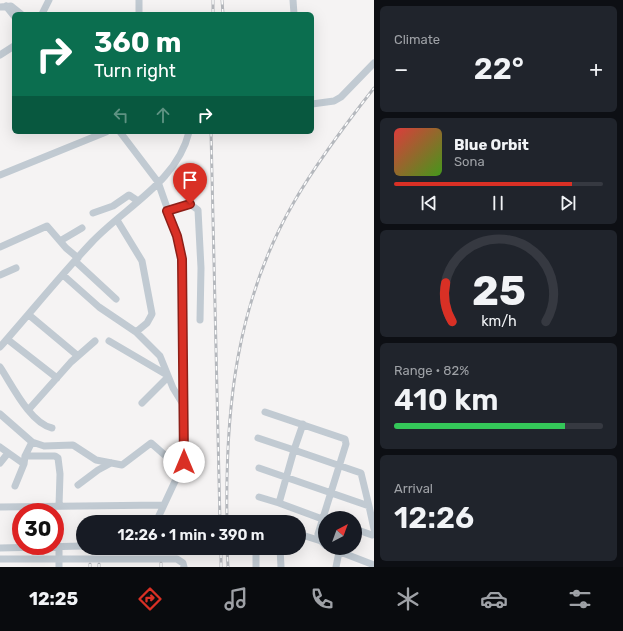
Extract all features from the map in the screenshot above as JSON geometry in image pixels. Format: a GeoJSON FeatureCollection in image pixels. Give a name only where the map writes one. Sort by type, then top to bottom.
{"type":"FeatureCollection","features":[{"type":"Feature","properties":{"kind":"street"},"geometry":{"type":"LineString","coordinates":[[43,12],[49,0]]}},
{"type":"Feature","properties":{"kind":"street"},"geometry":{"type":"LineString","coordinates":[[139,0],[139,12]]}},
{"type":"Feature","properties":{"kind":"street"},"geometry":{"type":"LineString","coordinates":[[293,0],[294,12]]}},
{"type":"Feature","properties":{"kind":"street"},"geometry":{"type":"LineString","coordinates":[[3,7],[14,7],[19,12]]}},
{"type":"Feature","properties":{"kind":"street"},"geometry":{"type":"LineString","coordinates":[[3,7],[12,14]]}},
{"type":"Feature","properties":{"kind":"street"},"geometry":{"type":"LineString","coordinates":[[0,56],[12,47]]}},
{"type":"Feature","properties":{"kind":"street"},"geometry":{"type":"LineString","coordinates":[[314,104],[324,104],[340,98],[374,63]]}},
{"type":"Feature","properties":{"kind":"street"},"geometry":{"type":"LineString","coordinates":[[0,175],[101,134]]}},
{"type":"Feature","properties":{"kind":"street"},"geometry":{"type":"LineString","coordinates":[[122,134],[158,182],[177,236],[182,259],[184,462],[159,515]]}},
{"type":"Feature","properties":{"kind":"street"},"geometry":{"type":"LineString","coordinates":[[0,347],[94,240],[138,202],[177,161],[188,134]]}},
{"type":"Feature","properties":{"kind":"street"},"geometry":{"type":"LineString","coordinates":[[93,212],[113,206],[129,195],[138,202]]}},
{"type":"Feature","properties":{"kind":"street"},"geometry":{"type":"LineString","coordinates":[[167,211],[190,204],[198,210],[201,268],[200,320]]}},
{"type":"Feature","properties":{"kind":"street"},"geometry":{"type":"LineString","coordinates":[[117,220],[142,261],[152,314],[147,323],[136,332]]}},
{"type":"Feature","properties":{"kind":"street"},"geometry":{"type":"LineString","coordinates":[[0,247],[48,226],[76,259],[116,299]]}},
{"type":"Feature","properties":{"kind":"street"},"geometry":{"type":"LineString","coordinates":[[60,241],[82,228]]}},
{"type":"Feature","properties":{"kind":"street"},"geometry":{"type":"LineString","coordinates":[[0,275],[16,268]]}},
{"type":"Feature","properties":{"kind":"street"},"geometry":{"type":"LineString","coordinates":[[63,275],[103,310],[136,332],[156,351],[177,396],[184,406]]}},
{"type":"Feature","properties":{"kind":"street"},"geometry":{"type":"LineString","coordinates":[[29,315],[78,356]]}},
{"type":"Feature","properties":{"kind":"street"},"geometry":{"type":"LineString","coordinates":[[7,339],[57,378]]}},
{"type":"Feature","properties":{"kind":"street"},"geometry":{"type":"LineString","coordinates":[[30,408],[78,356],[95,341]]}},
{"type":"Feature","properties":{"kind":"street"},"geometry":{"type":"LineString","coordinates":[[109,341],[168,376]]}},
{"type":"Feature","properties":{"kind":"street"},"geometry":{"type":"LineString","coordinates":[[0,367],[27,408],[46,426],[52,428]]}},
{"type":"Feature","properties":{"kind":"street"},"geometry":{"type":"LineString","coordinates":[[142,403],[168,376]]}},
{"type":"Feature","properties":{"kind":"street"},"geometry":{"type":"LineString","coordinates":[[265,412],[345,438],[346,444],[326,511]]}},
{"type":"Feature","properties":{"kind":"street"},"geometry":{"type":"LineString","coordinates":[[0,414],[32,442],[44,446],[73,445],[92,459],[118,465],[126,464],[151,443],[167,457],[184,462]]}},
{"type":"Feature","properties":{"kind":"street"},"geometry":{"type":"LineString","coordinates":[[279,503],[303,424]]}},
{"type":"Feature","properties":{"kind":"street"},"geometry":{"type":"LineString","coordinates":[[258,438],[361,473],[374,529]]}},
{"type":"Feature","properties":{"kind":"street"},"geometry":{"type":"LineString","coordinates":[[15,486],[32,442]]}},
{"type":"Feature","properties":{"kind":"street"},"geometry":{"type":"LineString","coordinates":[[0,447],[8,453],[24,460],[54,456],[58,458],[59,503]]}},
{"type":"Feature","properties":{"kind":"street"},"geometry":{"type":"LineString","coordinates":[[0,463],[8,453]]}},
{"type":"Feature","properties":{"kind":"street"},"geometry":{"type":"LineString","coordinates":[[78,485],[98,470],[111,463]]}},
{"type":"Feature","properties":{"kind":"street"},"geometry":{"type":"LineString","coordinates":[[258,468],[369,506]]}},
{"type":"Feature","properties":{"kind":"street"},"geometry":{"type":"LineString","coordinates":[[259,497],[318,518]]}},
{"type":"Feature","properties":{"kind":"street"},"geometry":{"type":"LineString","coordinates":[[64,506],[163,505]]}},
{"type":"Feature","properties":{"kind":"street"},"geometry":{"type":"LineString","coordinates":[[0,507],[12,507]]}},
{"type":"Feature","properties":{"kind":"street"},"geometry":{"type":"LineString","coordinates":[[362,531],[372,535],[374,533]]}},
{"type":"Feature","properties":{"kind":"street"},"geometry":{"type":"LineString","coordinates":[[306,537],[318,541]]}},
{"type":"Feature","properties":{"kind":"street"},"geometry":{"type":"LineString","coordinates":[[64,546],[76,546]]}},
{"type":"Feature","properties":{"kind":"street"},"geometry":{"type":"LineString","coordinates":[[0,548],[12,548]]}},
{"type":"Feature","properties":{"kind":"street"},"geometry":{"type":"LineString","coordinates":[[256,555],[256,567]]}},
{"type":"Feature","properties":{"kind":"street"},"geometry":{"type":"LineString","coordinates":[[280,555],[281,567]]}},
{"type":"Feature","properties":{"kind":"street"},"geometry":{"type":"LineString","coordinates":[[336,567],[338,555]]}},
{"type":"Feature","properties":{"kind":"street"},"geometry":{"type":"LineString","coordinates":[[347,555],[374,565]]}},
{"type":"Feature","properties":{"kind":"street"},"geometry":{"type":"LineString","coordinates":[[0,559],[19,563],[59,564],[133,563],[177,559],[184,563],[184,567]]}},
{"type":"Feature","properties":{"kind":"railway"},"geometry":{"type":"LineString","coordinates":[[213,0],[213,12]]}},
{"type":"Feature","properties":{"kind":"railway"},"geometry":{"type":"LineString","coordinates":[[222,0],[223,12]]}},
{"type":"Feature","properties":{"kind":"railway"},"geometry":{"type":"LineString","coordinates":[[227,515],[228,438],[232,397],[238,357],[247,317],[259,278],[274,240],[303,187],[352,116],[374,88]]}},
{"type":"Feature","properties":{"kind":"railway"},"geometry":{"type":"LineString","coordinates":[[211,134],[220,515]]}},
{"type":"Feature","properties":{"kind":"railway"},"geometry":{"type":"LineString","coordinates":[[221,555],[221,567]]}},
{"type":"Feature","properties":{"kind":"railway"},"geometry":{"type":"LineString","coordinates":[[227,555],[228,567]]}},
{"type":"Feature","properties":{"kind":"route"},"geometry":{"type":"LineString","coordinates":[[184,462],[182,259],[177,236],[167,211],[190,204]]}}]}
